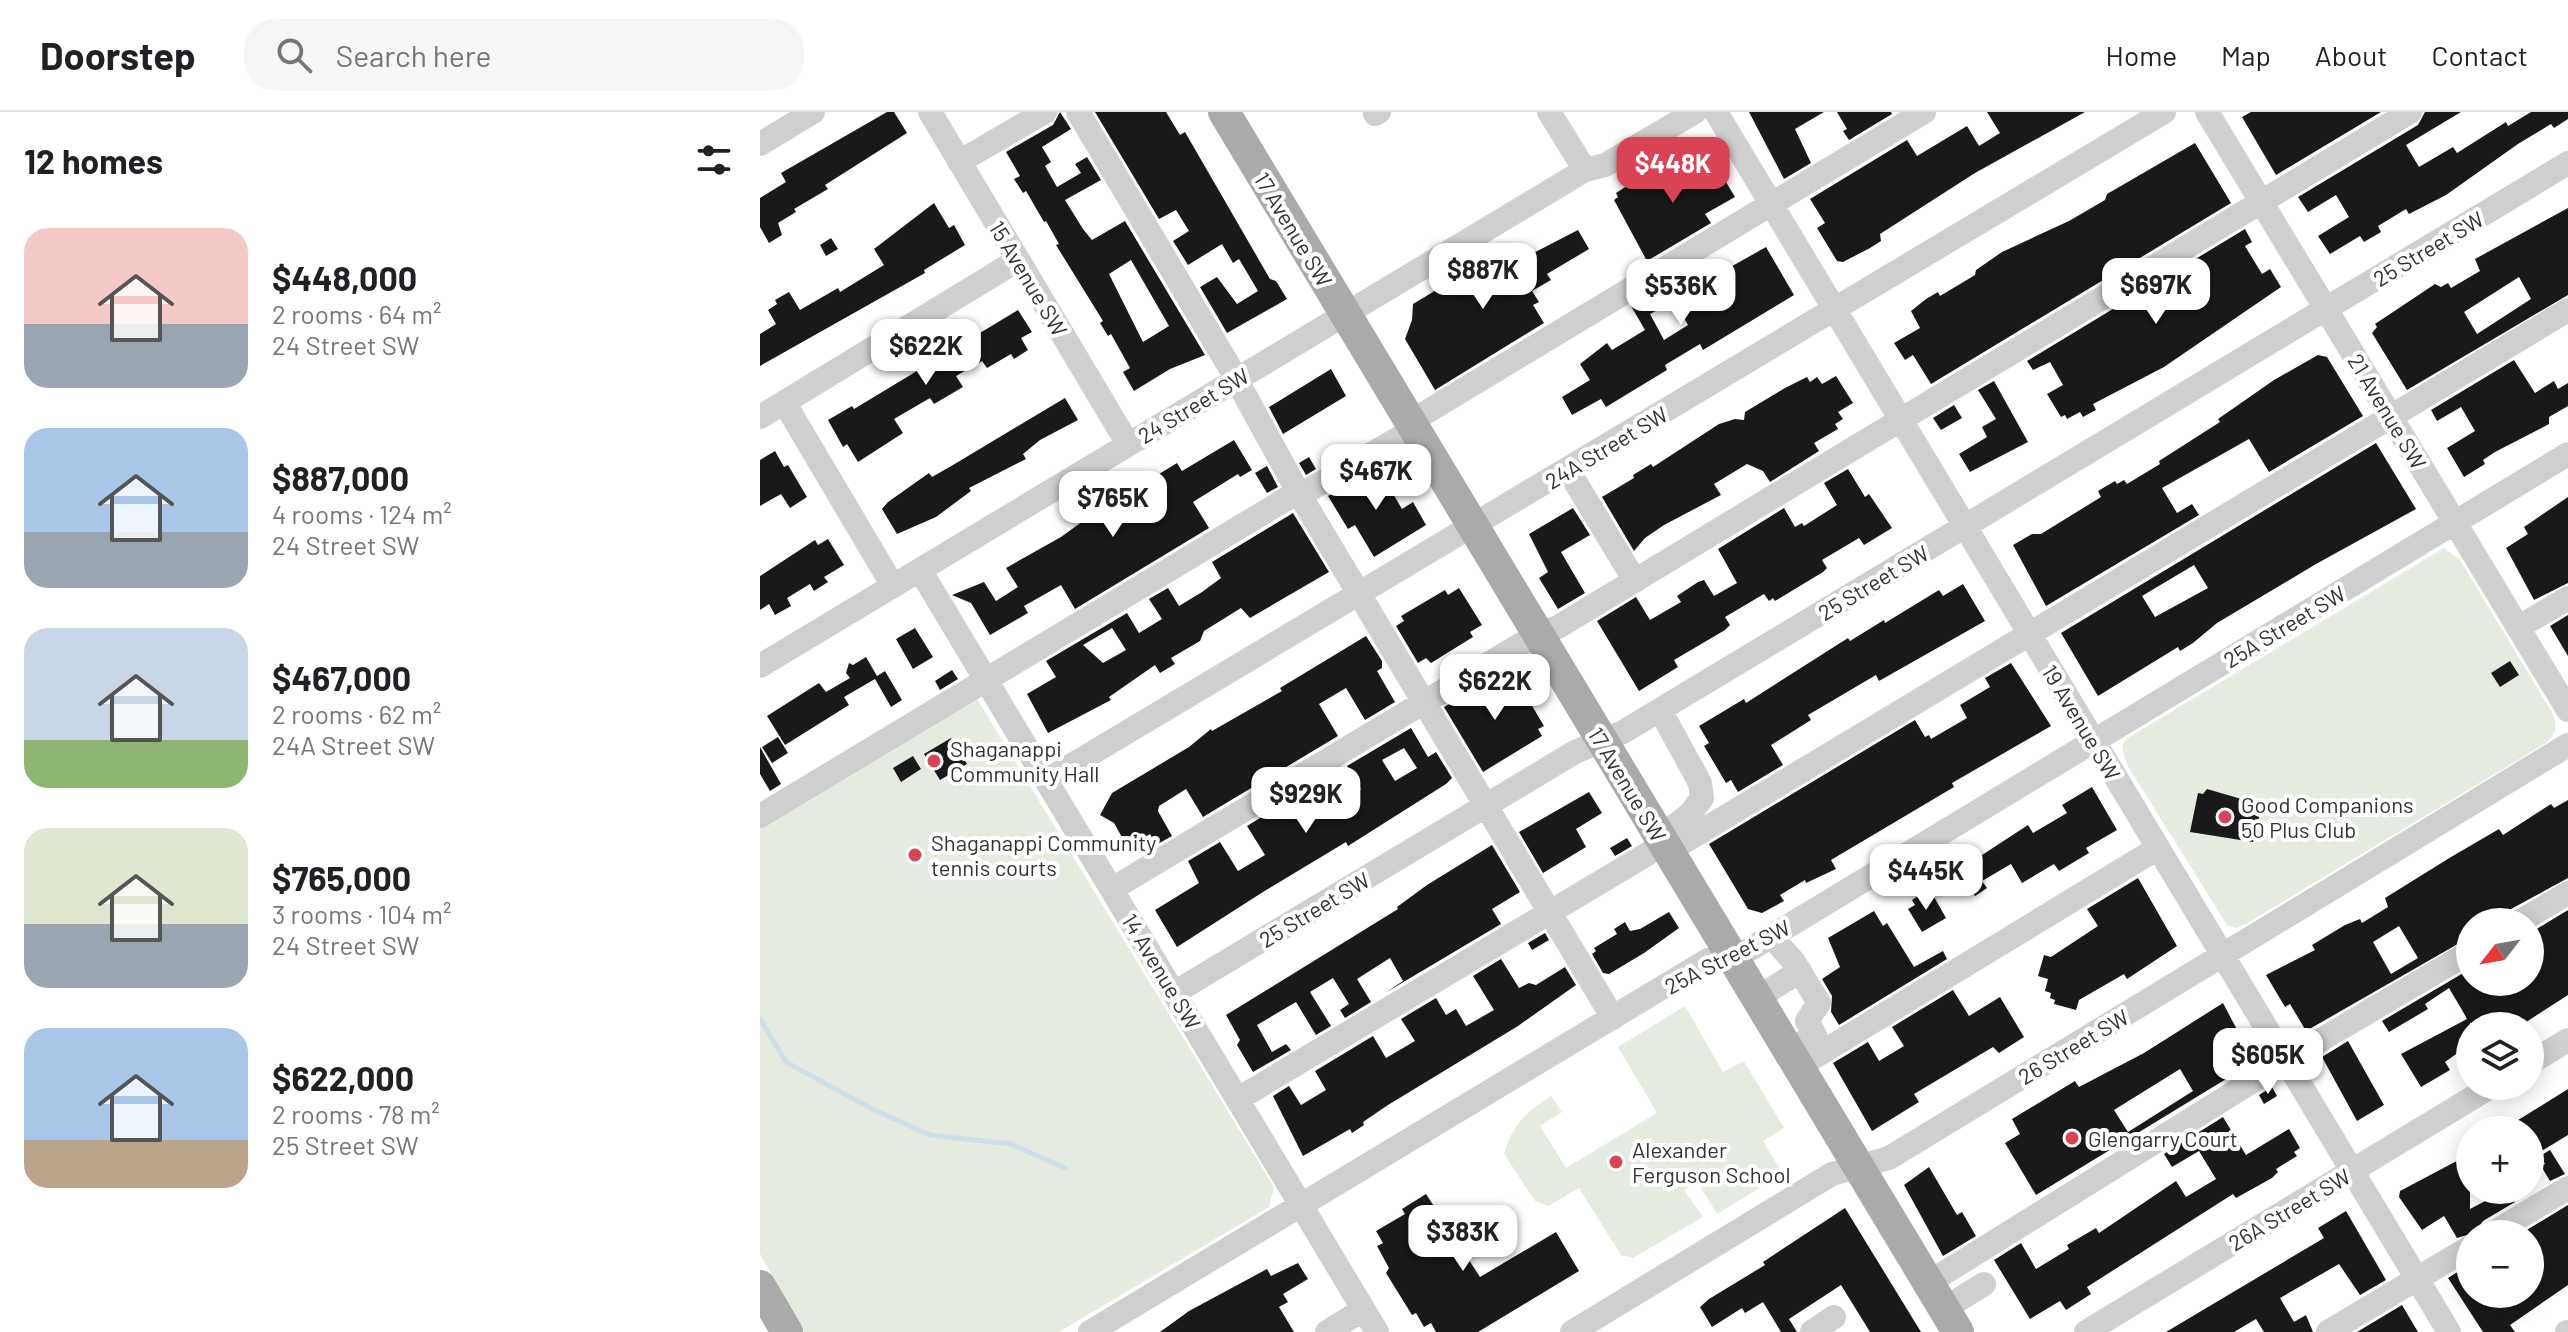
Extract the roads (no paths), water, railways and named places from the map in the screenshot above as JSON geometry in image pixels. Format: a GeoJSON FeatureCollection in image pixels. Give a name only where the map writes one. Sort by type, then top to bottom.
{"type":"FeatureCollection","features":[{"type":"Feature","properties":{"kind":"main road","name":"17 Avenue SW"},"geometry":{"type":"LineString","coordinates":[[1224,112],[1943,1308]]}},
{"type":"Feature","properties":{"kind":"main road"},"geometry":{"type":"LineString","coordinates":[[760,1286],[787,1332]]}},
{"type":"Feature","properties":{"kind":"street"},"geometry":{"type":"LineString","coordinates":[[760,144],[813,112]]}},
{"type":"Feature","properties":{"kind":"street","name":"15 Avenue SW"},"geometry":{"type":"LineString","coordinates":[[930,112],[1128,444]]}},
{"type":"Feature","properties":{"kind":"street"},"geometry":{"type":"LineString","coordinates":[[959,162],[1045,112]]}},
{"type":"Feature","properties":{"kind":"street"},"geometry":{"type":"LineString","coordinates":[[1078,112],[1299,493],[1613,1018]]}},
{"type":"Feature","properties":{"kind":"street"},"geometry":{"type":"LineString","coordinates":[[1549,112],[1585,170]]}},
{"type":"Feature","properties":{"kind":"street","name":"24 Street SW"},"geometry":{"type":"LineString","coordinates":[[1585,170],[1599,151],[1663,112]]}},
{"type":"Feature","properties":{"kind":"street","name":"24 Street SW"},"geometry":{"type":"LineString","coordinates":[[760,666],[1344,312],[1585,170],[1605,165],[1695,112]]}},
{"type":"Feature","properties":{"kind":"street","name":"19 Avenue SW"},"geometry":{"type":"LineString","coordinates":[[1716,112],[2449,1332]]}},
{"type":"Feature","properties":{"kind":"street"},"geometry":{"type":"LineString","coordinates":[[760,816],[1412,425],[1514,355],[1924,112]]}},
{"type":"Feature","properties":{"kind":"street","name":"24A Street SW"},"geometry":{"type":"LineString","coordinates":[[1047,780],[2164,112]]}},
{"type":"Feature","properties":{"kind":"street","name":"21 Avenue SW"},"geometry":{"type":"LineString","coordinates":[[2207,112],[2568,710]]}},
{"type":"Feature","properties":{"kind":"street"},"geometry":{"type":"LineString","coordinates":[[1112,889],[1538,634],[1558,627],[1635,581],[2410,112]]}},
{"type":"Feature","properties":{"kind":"street","name":"25 Street SW"},"geometry":{"type":"LineString","coordinates":[[1174,993],[1487,805],[1660,710],[2568,163]]}},
{"type":"Feature","properties":{"kind":"street"},"geometry":{"type":"LineString","coordinates":[[760,417],[1018,260]]}},
{"type":"Feature","properties":{"kind":"street"},"geometry":{"type":"LineString","coordinates":[[1662,840],[1682,843],[2568,310]]}},
{"type":"Feature","properties":{"kind":"street"},"geometry":{"type":"LineString","coordinates":[[784,402],[893,586]]}},
{"type":"Feature","properties":{"kind":"street","name":"25A Street SW"},"geometry":{"type":"LineString","coordinates":[[1090,1332],[1708,960],[1747,951],[2568,454]]}},
{"type":"Feature","properties":{"kind":"street"},"geometry":{"type":"LineString","coordinates":[[1568,470],[1635,581]]}},
{"type":"Feature","properties":{"kind":"street","name":"14 Avenue SW"},"geometry":{"type":"LineString","coordinates":[[920,570],[1377,1332]]}},
{"type":"Feature","properties":{"kind":"street"},"geometry":{"type":"LineString","coordinates":[[2519,627],[2568,598]]}},
{"type":"Feature","properties":{"kind":"street"},"geometry":{"type":"LineString","coordinates":[[1238,1099],[1551,913],[1662,840],[1702,798],[1700,783],[1660,710]]}},
{"type":"Feature","properties":{"kind":"street","name":"26 Street SW"},"geometry":{"type":"LineString","coordinates":[[1572,1332],[1612,1322],[1832,1174],[1889,1158],[2568,745]]}},
{"type":"Feature","properties":{"kind":"street"},"geometry":{"type":"LineString","coordinates":[[1794,1059],[2158,848]]}},
{"type":"Feature","properties":{"kind":"street"},"geometry":{"type":"LineString","coordinates":[[2543,908],[2568,893]]}},
{"type":"Feature","properties":{"kind":"street"},"geometry":{"type":"LineString","coordinates":[[1771,936],[1800,971],[1819,1003],[1807,1021],[1815,1035],[1794,1059]]}},
{"type":"Feature","properties":{"kind":"street"},"geometry":{"type":"LineString","coordinates":[[1943,1308],[1967,1259],[2285,1061],[2456,960]]}},
{"type":"Feature","properties":{"kind":"street"},"geometry":{"type":"LineString","coordinates":[[1757,998],[1800,971]]}},
{"type":"Feature","properties":{"kind":"street"},"geometry":{"type":"LineString","coordinates":[[2544,1055],[2568,1040]]}},
{"type":"Feature","properties":{"kind":"street","name":"26A Street SW"},"geometry":{"type":"LineString","coordinates":[[2086,1332],[2469,1100]]}},
{"type":"Feature","properties":{"kind":"street"},"geometry":{"type":"LineString","coordinates":[[2514,1220],[2568,1188]]}},
{"type":"Feature","properties":{"kind":"street"},"geometry":{"type":"LineString","coordinates":[[2328,1332],[2456,1255]]}},
{"type":"Feature","properties":{"kind":"street"},"geometry":{"type":"LineString","coordinates":[[1943,1308],[1983,1284],[1967,1259]]}},
{"type":"Feature","properties":{"kind":"street"},"geometry":{"type":"LineString","coordinates":[[1327,1332],[1363,1310]]}},
{"type":"Feature","properties":{"kind":"street"},"geometry":{"type":"LineString","coordinates":[[1812,1332],[1834,1317]]}},
{"type":"Feature","properties":{"kind":"waterway"},"geometry":{"type":"LineString","coordinates":[[760,1019],[786,1062],[874,1110],[930,1135],[1011,1144],[1065,1168]]}},
{"type":"Feature","properties":{"kind":"place","name":"Shaganappi Community Hall"},"geometry":{"type":"Point","coordinates":[934,761]}},
{"type":"Feature","properties":{"kind":"place","name":"Good Companions 50 Plus Club"},"geometry":{"type":"Point","coordinates":[2225,817]}},
{"type":"Feature","properties":{"kind":"place","name":"Shaganappi Community tennis courts"},"geometry":{"type":"Point","coordinates":[915,855]}},
{"type":"Feature","properties":{"kind":"place","name":"Glengarry Court"},"geometry":{"type":"Point","coordinates":[2072,1138]}},
{"type":"Feature","properties":{"kind":"place","name":"Alexander Ferguson School"},"geometry":{"type":"Point","coordinates":[1616,1162]}}]}
